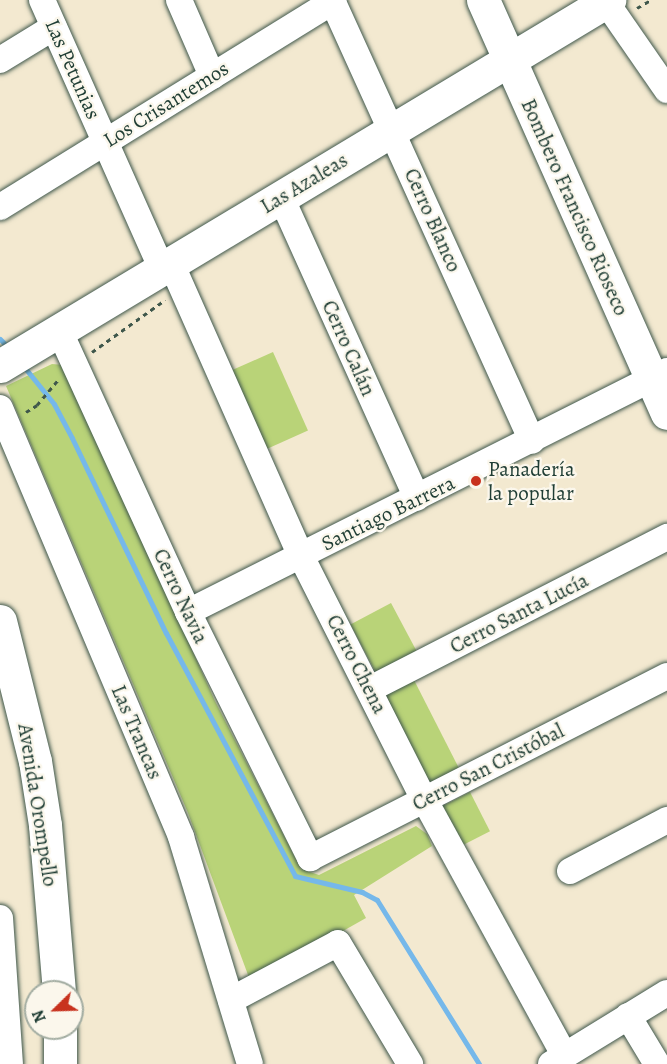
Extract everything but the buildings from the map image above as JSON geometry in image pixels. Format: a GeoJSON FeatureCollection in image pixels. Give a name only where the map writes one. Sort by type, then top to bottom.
{"type":"FeatureCollection","features":[{"type":"Feature","properties":{"kind":"main road","name":"Bombero Francisco Rioseco"},"geometry":{"type":"LineString","coordinates":[[483,0],[660,376],[667,413]]}},
{"type":"Feature","properties":{"kind":"main road","name":"Las Azaleas"},"geometry":{"type":"LineString","coordinates":[[0,366],[607,1]]}},
{"type":"Feature","properties":{"kind":"main road","name":"Avenida Orompello"},"geometry":{"type":"LineString","coordinates":[[1,626],[42,804],[58,980]]}},
{"type":"Feature","properties":{"kind":"main road"},"geometry":{"type":"LineString","coordinates":[[60,1040],[60,1064]]}},
{"type":"Feature","properties":{"kind":"street","name":"Las Petunias"},"geometry":{"type":"LineString","coordinates":[[42,0],[106,142],[166,266]]}},
{"type":"Feature","properties":{"kind":"street"},"geometry":{"type":"LineString","coordinates":[[179,0],[212,76]]}},
{"type":"Feature","properties":{"kind":"street","name":"Los Crisantemos"},"geometry":{"type":"LineString","coordinates":[[0,207],[333,0]]}},
{"type":"Feature","properties":{"kind":"street","name":"Cerro Blanco"},"geometry":{"type":"LineString","coordinates":[[333,0],[532,441]]}},
{"type":"Feature","properties":{"kind":"street"},"geometry":{"type":"LineString","coordinates":[[607,1],[667,90]]}},
{"type":"Feature","properties":{"kind":"street"},"geometry":{"type":"LineString","coordinates":[[0,60],[54,27]]}},
{"type":"Feature","properties":{"kind":"street","name":"Cerro Calán"},"geometry":{"type":"LineString","coordinates":[[281,197],[417,498]]}},
{"type":"Feature","properties":{"kind":"street","name":"Cerro Chena"},"geometry":{"type":"LineString","coordinates":[[166,266],[301,556],[557,1060]]}},
{"type":"Feature","properties":{"kind":"street","name":"Cerro Navia"},"geometry":{"type":"LineString","coordinates":[[59,330],[188,612],[310,858]]}},
{"type":"Feature","properties":{"kind":"street","name":"Santiago Barrera"},"geometry":{"type":"LineString","coordinates":[[188,612],[660,376]]}},
{"type":"Feature","properties":{"kind":"street","name":"Las Trancas"},"geometry":{"type":"LineString","coordinates":[[0,408],[181,837],[250,1064]]}},
{"type":"Feature","properties":{"kind":"street","name":"Cerro Santa Lucía"},"geometry":{"type":"LineString","coordinates":[[370,689],[667,537]]}},
{"type":"Feature","properties":{"kind":"street","name":"Cerro San Cristóbal"},"geometry":{"type":"LineString","coordinates":[[310,858],[667,676]]}},
{"type":"Feature","properties":{"kind":"street"},"geometry":{"type":"LineString","coordinates":[[570,871],[667,820]]}},
{"type":"Feature","properties":{"kind":"street"},"geometry":{"type":"LineString","coordinates":[[0,918],[9,1064]]}},
{"type":"Feature","properties":{"kind":"street"},"geometry":{"type":"LineString","coordinates":[[231,1000],[338,943],[410,1064]]}},
{"type":"Feature","properties":{"kind":"street"},"geometry":{"type":"LineString","coordinates":[[557,1060],[667,993]]}},
{"type":"Feature","properties":{"kind":"street"},"geometry":{"type":"LineString","coordinates":[[628,1016],[657,1064]]}},
{"type":"Feature","properties":{"kind":"path"},"geometry":{"type":"LineString","coordinates":[[43,400],[52,388]]}},
{"type":"Feature","properties":{"kind":"green space"},"geometry":{"type":"Polygon","coordinates":[[[273,352],[308,431],[265,450],[230,371],[273,352]]]}},
{"type":"Feature","properties":{"kind":"green space"},"geometry":{"type":"Polygon","coordinates":[[[52,364],[64,365],[215,701],[301,869],[319,875],[416,826],[427,834],[432,846],[354,895],[366,918],[251,983],[188,813],[6,386],[52,364]]]}},
{"type":"Feature","properties":{"kind":"green space"},"geometry":{"type":"Polygon","coordinates":[[[391,603],[417,652],[376,673],[350,625],[391,603]]]}},
{"type":"Feature","properties":{"kind":"green space"},"geometry":{"type":"Polygon","coordinates":[[[414,680],[460,770],[430,785],[384,695],[414,680]]]}},
{"type":"Feature","properties":{"kind":"green space"},"geometry":{"type":"Polygon","coordinates":[[[470,792],[490,831],[460,847],[440,807],[470,792]]]}},
{"type":"Feature","properties":{"kind":"waterway"},"geometry":{"type":"LineString","coordinates":[[0,339],[5,344]]}},
{"type":"Feature","properties":{"kind":"waterway"},"geometry":{"type":"LineString","coordinates":[[25,368],[54,404],[166,633],[295,876],[362,892],[377,900],[479,1064]]}},
{"type":"Feature","properties":{"kind":"place","name":"Panadería la popular"},"geometry":{"type":"Point","coordinates":[476,481]}}]}
